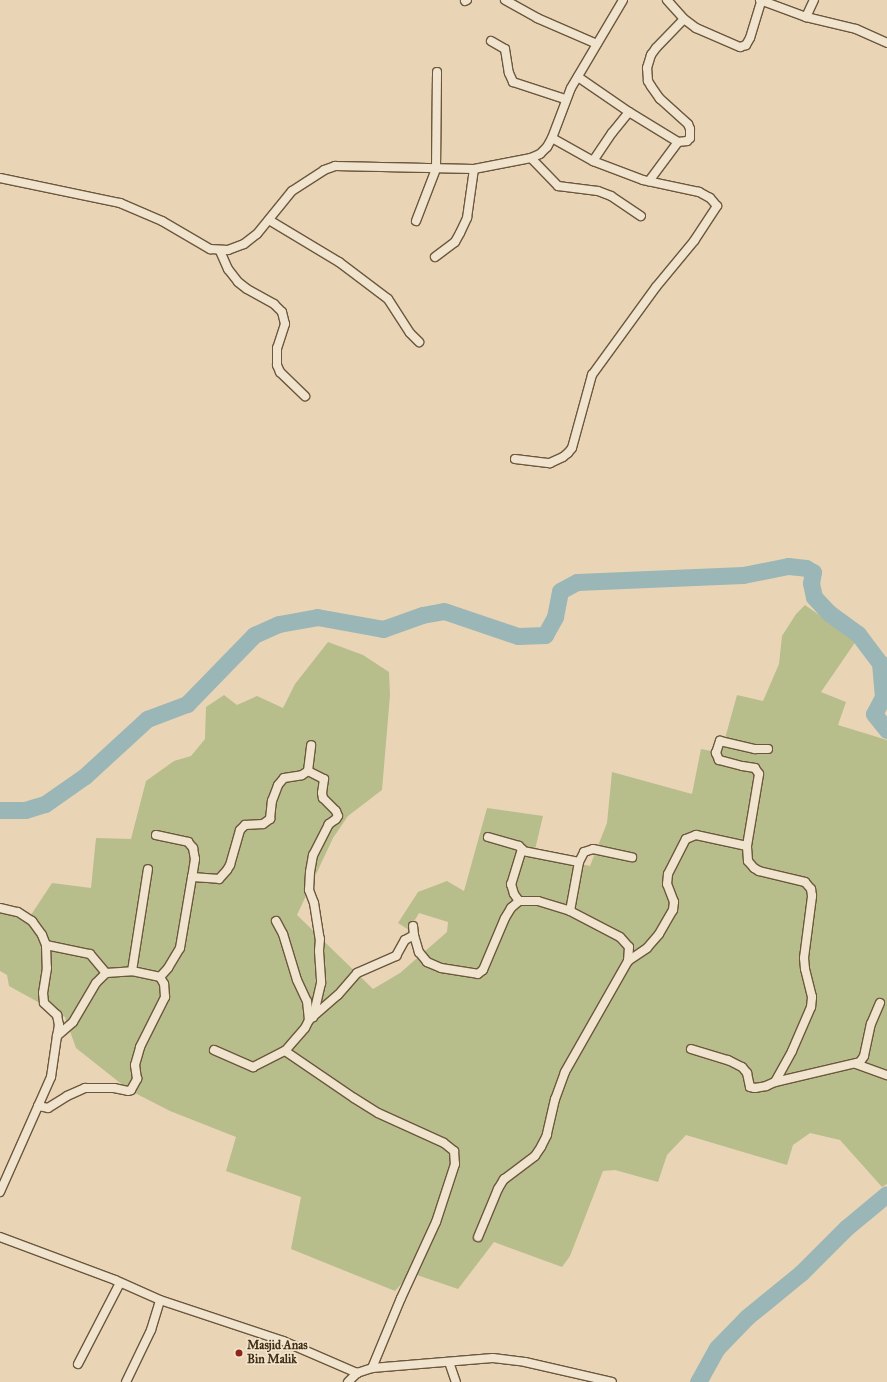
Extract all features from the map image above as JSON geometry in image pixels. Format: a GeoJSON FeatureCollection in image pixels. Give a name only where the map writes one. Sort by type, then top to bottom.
{"type":"FeatureCollection","features":[{"type":"Feature","properties":{"kind":"street"},"geometry":{"type":"LineString","coordinates":[[505,0],[537,18],[597,44]]}},
{"type":"Feature","properties":{"kind":"street"},"geometry":{"type":"LineString","coordinates":[[1,180],[120,203],[162,221],[210,249],[220,251],[235,248],[244,244],[269,220],[280,204],[292,191],[324,170],[335,166],[474,169],[531,158],[547,147],[560,118],[565,99],[623,0]]}},
{"type":"Feature","properties":{"kind":"street"},"geometry":{"type":"LineString","coordinates":[[667,0],[684,19],[696,28],[740,47],[746,45],[750,38],[761,0],[806,17],[856,29],[887,43]]}},
{"type":"Feature","properties":{"kind":"street"},"geometry":{"type":"LineString","coordinates":[[806,17],[814,0]]}},
{"type":"Feature","properties":{"kind":"street"},"geometry":{"type":"LineString","coordinates":[[578,77],[629,112],[678,142],[687,141],[690,138],[690,129],[688,124],[660,99],[650,86],[647,68],[651,55],[656,48],[684,19]]}},
{"type":"Feature","properties":{"kind":"street"},"geometry":{"type":"LineString","coordinates":[[491,41],[505,49],[512,82],[565,99]]}},
{"type":"Feature","properties":{"kind":"street"},"geometry":{"type":"LineString","coordinates":[[416,221],[436,169],[437,72]]}},
{"type":"Feature","properties":{"kind":"street"},"geometry":{"type":"LineString","coordinates":[[593,161],[612,132],[629,112]]}},
{"type":"Feature","properties":{"kind":"street"},"geometry":{"type":"LineString","coordinates":[[516,460],[550,463],[563,458],[572,448],[592,375],[656,287],[694,241],[717,206],[710,198],[700,192],[649,181],[621,172],[593,161],[552,138]]}},
{"type":"Feature","properties":{"kind":"street"},"geometry":{"type":"LineString","coordinates":[[649,181],[678,142]]}},
{"type":"Feature","properties":{"kind":"street"},"geometry":{"type":"LineString","coordinates":[[531,158],[558,186],[598,192],[611,196],[641,216]]}},
{"type":"Feature","properties":{"kind":"street"},"geometry":{"type":"LineString","coordinates":[[435,257],[455,242],[467,218],[474,169]]}},
{"type":"Feature","properties":{"kind":"street"},"geometry":{"type":"LineString","coordinates":[[269,220],[338,262],[376,289],[388,299],[410,333],[419,342]]}},
{"type":"Feature","properties":{"kind":"street"},"geometry":{"type":"LineString","coordinates":[[220,251],[228,269],[238,282],[247,289],[274,304],[282,312],[285,324],[277,348],[277,365],[280,372],[305,396]]}},
{"type":"Feature","properties":{"kind":"street"},"geometry":{"type":"LineString","coordinates":[[768,749],[752,748],[720,741],[716,753],[719,760],[755,768],[758,772],[759,784],[747,846],[748,861],[759,871],[805,882],[809,885],[812,896],[804,958],[812,1001],[792,1051],[775,1082]]}},
{"type":"Feature","properties":{"kind":"street"},"geometry":{"type":"LineString","coordinates":[[308,771],[311,745]]}},
{"type":"Feature","properties":{"kind":"street"},"geometry":{"type":"LineString","coordinates":[[192,877],[219,878],[230,865],[240,830],[245,825],[264,824],[272,817],[274,795],[280,781],[284,778],[308,771]]}},
{"type":"Feature","properties":{"kind":"street"},"geometry":{"type":"LineString","coordinates":[[214,1050],[253,1067],[285,1051],[305,1028],[311,1018],[321,983],[319,951],[320,939],[314,903],[309,890],[309,874],[313,855],[329,824],[338,816],[336,810],[323,798],[322,793],[324,780],[308,771]]}},
{"type":"Feature","properties":{"kind":"street"},"geometry":{"type":"LineString","coordinates":[[156,835],[188,842],[193,848],[195,859],[185,926],[180,948],[173,962],[160,977]]}},
{"type":"Feature","properties":{"kind":"street"},"geometry":{"type":"LineString","coordinates":[[628,961],[647,948],[659,934],[673,910],[674,902],[667,884],[668,874],[686,839],[696,835],[747,846]]}},
{"type":"Feature","properties":{"kind":"street"},"geometry":{"type":"LineString","coordinates":[[488,837],[519,846],[523,851],[579,862]]}},
{"type":"Feature","properties":{"kind":"street"},"geometry":{"type":"LineString","coordinates":[[570,911],[579,862],[584,852],[593,849],[632,857]]}},
{"type":"Feature","properties":{"kind":"street"},"geometry":{"type":"LineString","coordinates":[[519,901],[512,891],[511,884],[523,851]]}},
{"type":"Feature","properties":{"kind":"street"},"geometry":{"type":"LineString","coordinates":[[132,970],[148,869]]}},
{"type":"Feature","properties":{"kind":"street"},"geometry":{"type":"LineString","coordinates":[[311,1018],[338,995],[357,973],[394,958],[413,930],[419,952],[427,962],[441,968],[478,974],[483,970],[505,918],[511,908],[519,901],[543,902],[570,911],[620,937],[629,947],[628,961],[569,1065],[555,1099],[547,1135],[541,1147],[535,1156],[504,1179],[498,1189],[478,1237]]}},
{"type":"Feature","properties":{"kind":"street"},"geometry":{"type":"LineString","coordinates":[[0,908],[18,912],[32,921],[42,935],[46,945],[47,968],[43,993],[44,1003],[57,1015],[59,1026],[53,1069],[0,1192]]}},
{"type":"Feature","properties":{"kind":"street"},"geometry":{"type":"LineString","coordinates":[[276,921],[283,934],[297,980],[307,1001],[311,1018]]}},
{"type":"Feature","properties":{"kind":"street"},"geometry":{"type":"LineString","coordinates":[[46,945],[90,954],[106,973]]}},
{"type":"Feature","properties":{"kind":"street"},"geometry":{"type":"LineString","coordinates":[[38,1106],[48,1108],[67,1096],[85,1088],[114,1088],[128,1091],[131,1090],[137,1079],[135,1065],[140,1047],[165,997],[164,984],[160,977],[132,970],[106,973],[96,983],[73,1022],[57,1036]]}},
{"type":"Feature","properties":{"kind":"street"},"geometry":{"type":"LineString","coordinates":[[691,1049],[728,1060],[742,1067],[747,1073],[750,1087],[755,1088],[766,1086],[775,1082],[856,1064],[862,1060],[871,1024],[880,1003]]}},
{"type":"Feature","properties":{"kind":"street"},"geometry":{"type":"LineString","coordinates":[[285,1051],[378,1113],[444,1143],[455,1155],[455,1164],[436,1222],[401,1298],[372,1368]]}},
{"type":"Feature","properties":{"kind":"street"},"geometry":{"type":"LineString","coordinates":[[856,1064],[887,1075]]}},
{"type":"Feature","properties":{"kind":"street"},"geometry":{"type":"LineString","coordinates":[[0,1237],[160,1300],[283,1341],[357,1373]]}},
{"type":"Feature","properties":{"kind":"street"},"geometry":{"type":"LineString","coordinates":[[78,1364],[120,1283]]}},
{"type":"Feature","properties":{"kind":"street"},"geometry":{"type":"LineString","coordinates":[[126,1382],[151,1330],[160,1300]]}},
{"type":"Feature","properties":{"kind":"street"},"geometry":{"type":"LineString","coordinates":[[348,1382],[357,1373],[372,1368],[493,1358],[512,1360],[612,1382]]}},
{"type":"Feature","properties":{"kind":"street"},"geometry":{"type":"LineString","coordinates":[[449,1362],[456,1382]]}},
{"type":"Feature","properties":{"kind":"green space"},"geometry":{"type":"Polygon","coordinates":[[[805,605],[856,641],[821,692],[846,702],[838,725],[887,740],[887,1184],[882,1187],[840,1140],[810,1133],[793,1145],[787,1165],[686,1135],[667,1155],[658,1182],[615,1170],[603,1171],[570,1256],[562,1267],[494,1242],[458,1289],[411,1273],[395,1291],[291,1249],[301,1197],[226,1171],[236,1137],[170,1111],[129,1090],[76,1048],[65,1017],[9,986],[7,975],[0,971],[0,910],[20,919],[29,918],[52,883],[91,888],[96,838],[131,839],[146,781],[174,761],[191,756],[205,739],[206,707],[224,695],[237,705],[257,696],[283,708],[295,684],[328,642],[363,655],[389,672],[390,695],[382,790],[348,816],[333,838],[297,915],[373,989],[400,973],[447,932],[448,922],[419,913],[409,930],[398,923],[418,892],[447,881],[464,891],[487,808],[543,816],[534,854],[590,866],[607,823],[612,772],[692,794],[701,749],[721,753],[737,695],[763,701],[779,664],[782,636],[796,614],[805,605]]]}},
{"type":"Feature","properties":{"kind":"waterway"},"geometry":{"type":"LineString","coordinates":[[0,810],[25,810],[45,804],[85,776],[147,719],[187,704],[254,635],[279,624],[317,617],[383,629],[422,615],[444,611],[518,636],[545,635],[555,617],[560,591],[577,582],[743,575],[788,566],[806,568],[813,572],[811,583],[814,597],[829,613],[858,634],[880,663],[883,697],[874,714],[887,730]]}},
{"type":"Feature","properties":{"kind":"waterway"},"geometry":{"type":"LineString","coordinates":[[698,1382],[717,1348],[747,1317],[801,1273],[846,1228],[887,1194]]}},
{"type":"Feature","properties":{"kind":"place","name":"Masjid Anas Bin Malik"},"geometry":{"type":"Point","coordinates":[239,1353]}}]}
